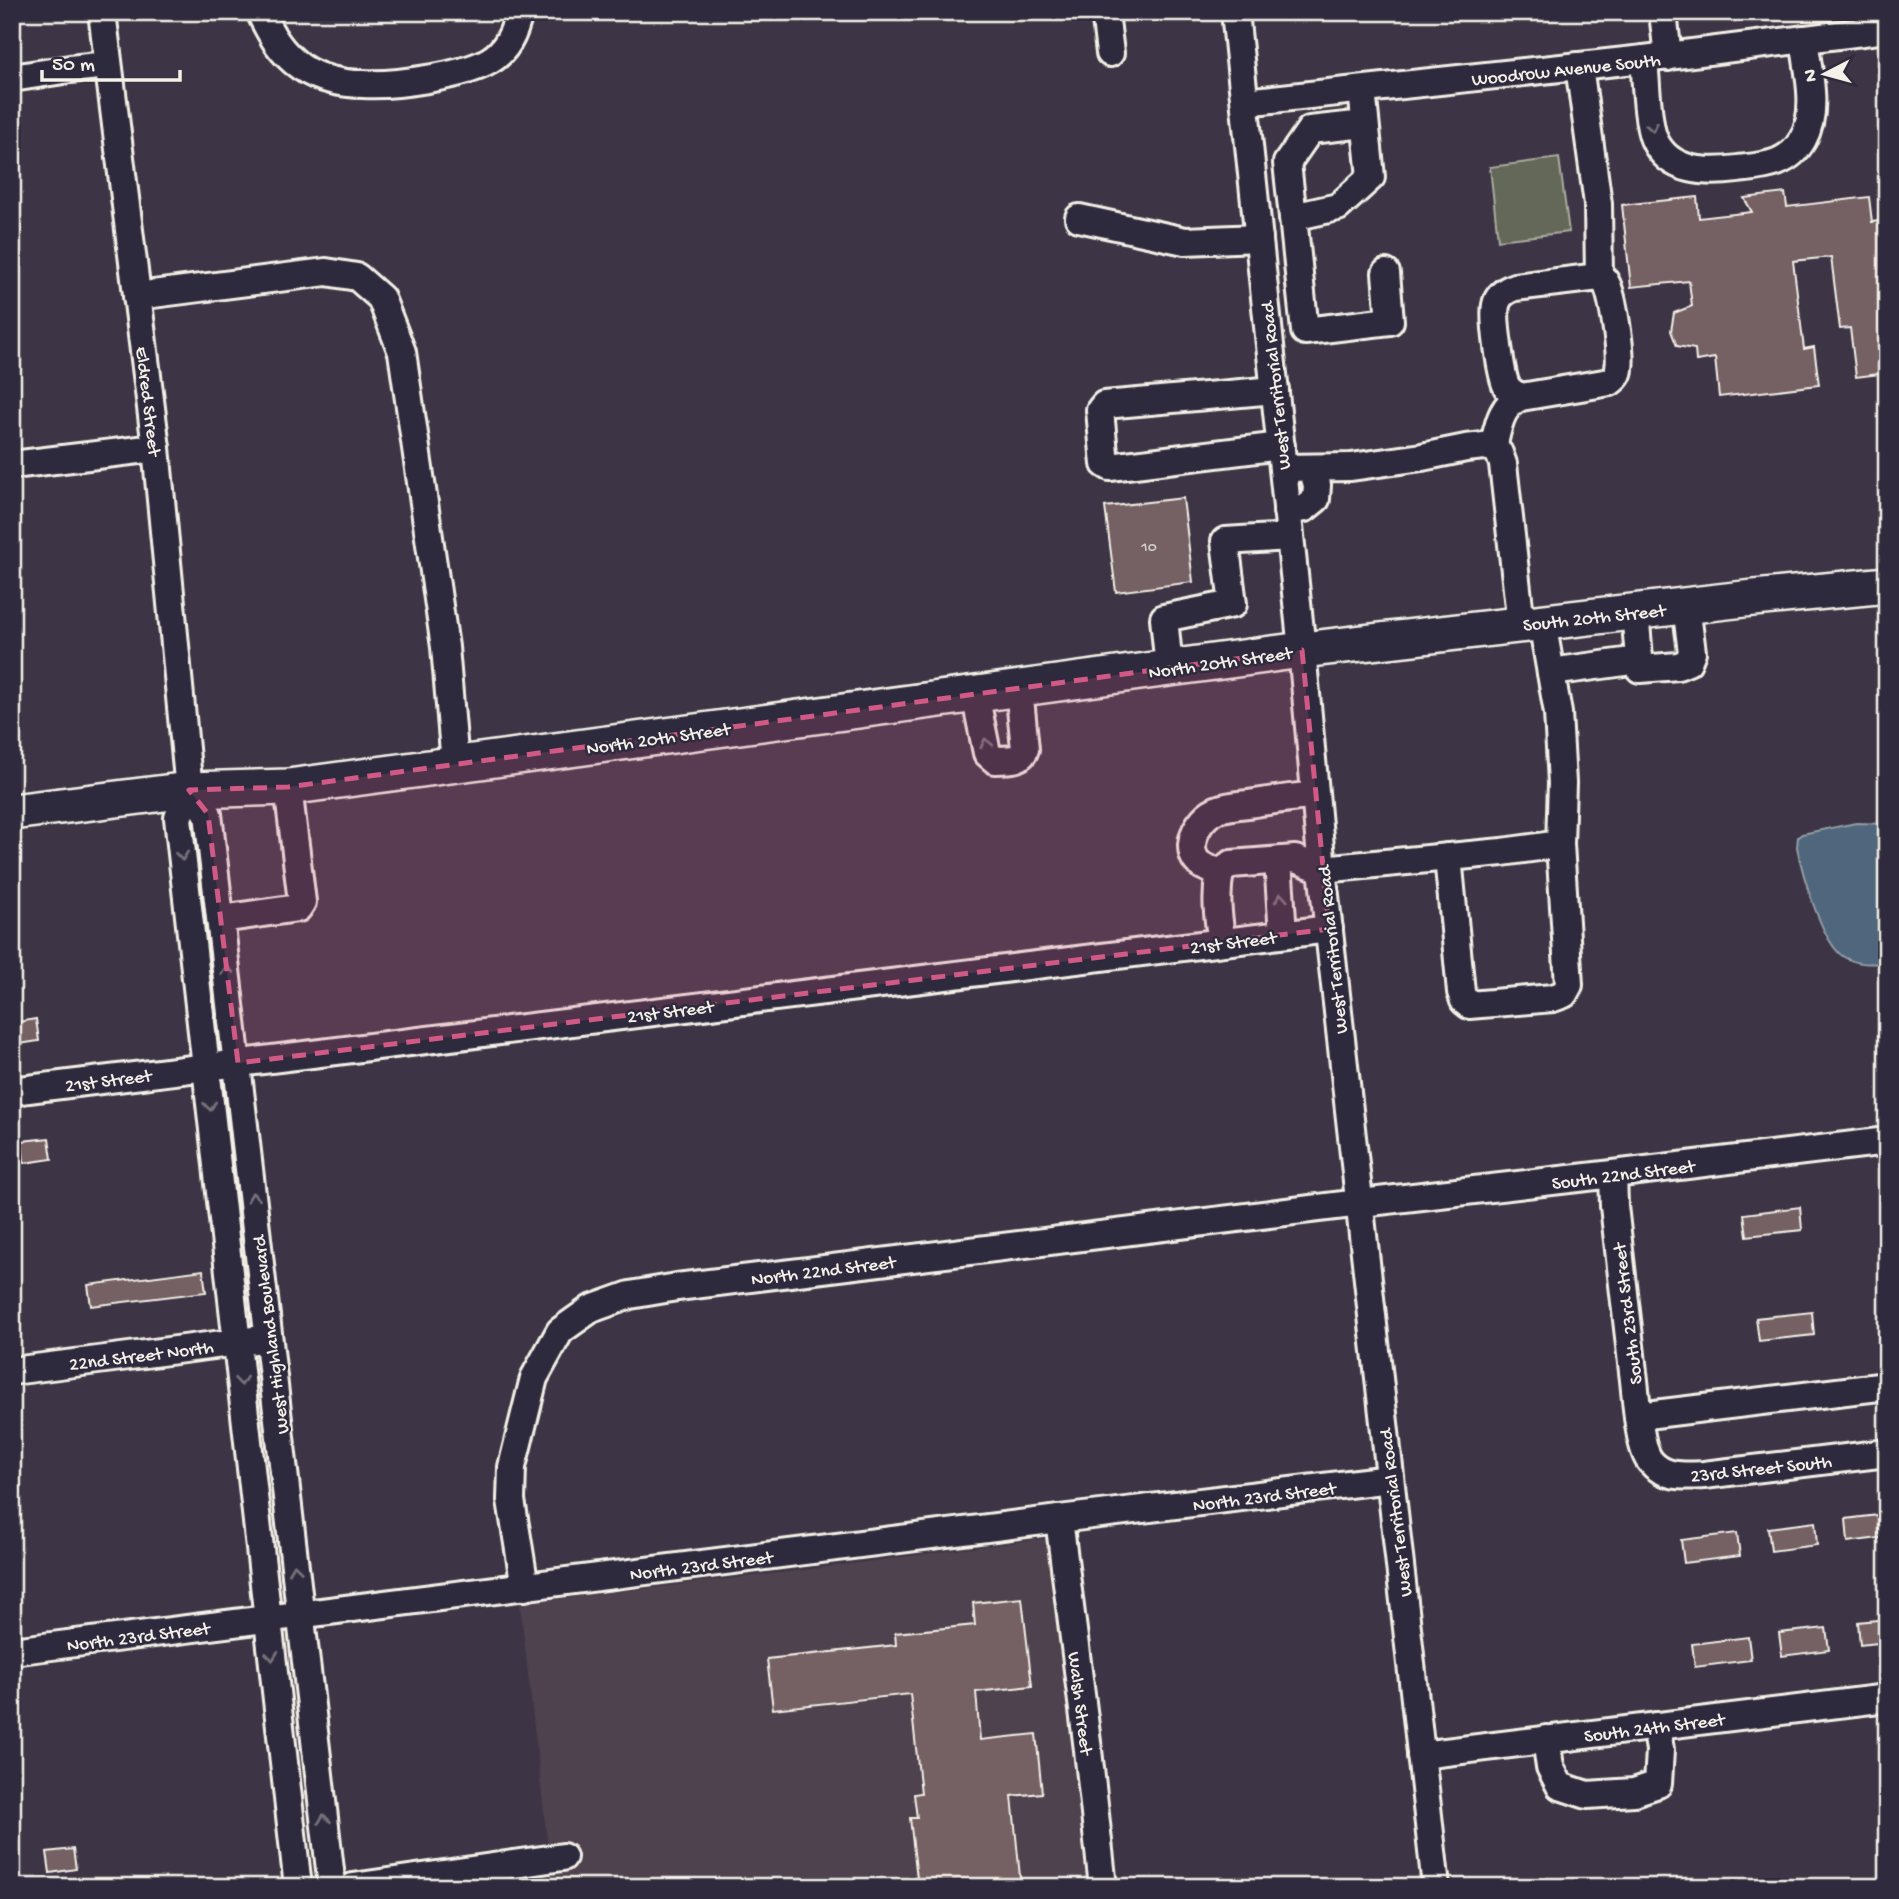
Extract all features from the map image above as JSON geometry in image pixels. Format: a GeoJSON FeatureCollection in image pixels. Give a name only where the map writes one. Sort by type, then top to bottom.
{"type":"FeatureCollection","features":[{"type":"Feature","properties":{"kind":"main road","name":"South 20th Street"},"geometry":{"type":"LineString","coordinates":[[1302,650],[1887,585]]}},
{"type":"Feature","properties":{"kind":"main road","name":"North 20th Street"},"geometry":{"type":"LineString","coordinates":[[12,812],[189,790],[288,787],[1302,650]]}},
{"type":"Feature","properties":{"kind":"street","name":"Eldred Street"},"geometry":{"type":"LineString","coordinates":[[102,12],[156,448],[189,790]]}},
{"type":"Feature","properties":{"kind":"street"},"geometry":{"type":"LineString","coordinates":[[260,12],[275,42],[302,68],[331,80],[363,84],[403,82],[463,72],[491,61],[506,46],[515,29],[519,12]]}},
{"type":"Feature","properties":{"kind":"street"},"geometry":{"type":"LineString","coordinates":[[1105,12],[1110,53]]}},
{"type":"Feature","properties":{"kind":"street","name":"West Territorial Road"},"geometry":{"type":"LineString","coordinates":[[1235,12],[1302,650],[1314,795],[1436,1887]]}},
{"type":"Feature","properties":{"kind":"street"},"geometry":{"type":"LineString","coordinates":[[1663,12],[1656,58],[1654,138],[1663,152],[1678,164],[1697,171],[1719,172],[1770,165],[1787,158],[1798,147],[1810,120],[1811,100],[1804,40]]}},
{"type":"Feature","properties":{"kind":"street","name":"Woodrow Avenue South"},"geometry":{"type":"LineString","coordinates":[[1245,102],[1656,58],[1887,29]]}},
{"type":"Feature","properties":{"kind":"street"},"geometry":{"type":"LineString","coordinates":[[12,78],[107,65]]}},
{"type":"Feature","properties":{"kind":"street"},"geometry":{"type":"LineString","coordinates":[[1579,66],[1598,204],[1599,277]]}},
{"type":"Feature","properties":{"kind":"street"},"geometry":{"type":"LineString","coordinates":[[1293,217],[1338,207],[1371,177],[1362,90]]}},
{"type":"Feature","properties":{"kind":"street"},"geometry":{"type":"LineString","coordinates":[[1305,331],[1287,163],[1310,130],[1307,96]]}},
{"type":"Feature","properties":{"kind":"street"},"geometry":{"type":"LineString","coordinates":[[1310,130],[1365,124]]}},
{"type":"Feature","properties":{"kind":"street"},"geometry":{"type":"LineString","coordinates":[[1252,167],[1287,163]]}},
{"type":"Feature","properties":{"kind":"street"},"geometry":{"type":"LineString","coordinates":[[1079,218],[1185,241],[1259,238]]}},
{"type":"Feature","properties":{"kind":"street"},"geometry":{"type":"LineString","coordinates":[[136,296],[326,272],[357,276],[381,298],[402,352],[445,647],[455,764]]}},
{"type":"Feature","properties":{"kind":"street"},"geometry":{"type":"LineString","coordinates":[[1269,335],[1390,321],[1385,273]]}},
{"type":"Feature","properties":{"kind":"street"},"geometry":{"type":"LineString","coordinates":[[1493,448],[1507,404],[1521,397],[1611,382],[1617,377],[1619,356],[1612,298],[1605,281],[1599,277],[1515,287],[1499,297],[1495,316],[1506,385],[1510,391],[1521,397]]}},
{"type":"Feature","properties":{"kind":"street"},"geometry":{"type":"LineString","coordinates":[[1266,300],[1301,296]]}},
{"type":"Feature","properties":{"kind":"street"},"geometry":{"type":"LineString","coordinates":[[1275,390],[1104,405],[1100,410],[1105,464],[1110,467],[1282,457],[1312,468],[1351,467],[1484,446],[1499,453],[1531,624],[1551,672],[1558,712],[1562,783],[1560,844],[1569,985],[1564,993],[1553,998],[1469,1005],[1464,1001],[1448,857]]}},
{"type":"Feature","properties":{"kind":"street"},"geometry":{"type":"LineString","coordinates":[[12,465],[156,448]]}},
{"type":"Feature","properties":{"kind":"street"},"geometry":{"type":"LineString","coordinates":[[1169,668],[1164,618],[1233,604],[1226,541],[1289,524],[1316,499],[1317,485],[1312,468]]}},
{"type":"Feature","properties":{"kind":"street"},"geometry":{"type":"LineString","coordinates":[[1635,612],[1640,669],[1678,666],[1688,662],[1692,652],[1686,606]]}},
{"type":"Feature","properties":{"kind":"street"},"geometry":{"type":"LineString","coordinates":[[1551,672],[1639,660]]}},
{"type":"Feature","properties":{"kind":"street"},"geometry":{"type":"LineString","coordinates":[[975,694],[987,753],[995,761],[1019,758],[1025,749],[1020,688]]}},
{"type":"Feature","properties":{"kind":"street"},"geometry":{"type":"LineString","coordinates":[[221,919],[298,908],[302,902],[288,787]]}},
{"type":"Feature","properties":{"kind":"street"},"geometry":{"type":"LineString","coordinates":[[189,790],[178,818],[298,1887]]}},
{"type":"Feature","properties":{"kind":"street","name":"West Highland Boulevard"},"geometry":{"type":"LineString","coordinates":[[189,790],[208,814],[332,1887]]}},
{"type":"Feature","properties":{"kind":"street"},"geometry":{"type":"LineString","coordinates":[[1220,873],[1194,860],[1192,840],[1201,821],[1208,815],[1226,807],[1314,795]]}},
{"type":"Feature","properties":{"kind":"street"},"geometry":{"type":"LineString","coordinates":[[1222,942],[1217,905],[1220,873],[1231,864],[1294,859],[1322,869],[1560,844]]}},
{"type":"Feature","properties":{"kind":"street"},"geometry":{"type":"LineString","coordinates":[[1279,861],[1283,934]]}},
{"type":"Feature","properties":{"kind":"street","name":"21st Street"},"geometry":{"type":"LineString","coordinates":[[12,1091],[1329,929]]}},
{"type":"Feature","properties":{"kind":"street","name":"South 22nd Street"},"geometry":{"type":"LineString","coordinates":[[1358,1203],[1887,1141]]}},
{"type":"Feature","properties":{"kind":"street","name":"South 23rd Street"},"geometry":{"type":"LineString","coordinates":[[1613,1174],[1614,1206],[1644,1453]]}},
{"type":"Feature","properties":{"kind":"street","name":"North 22nd Street"},"geometry":{"type":"LineString","coordinates":[[525,1587],[511,1500],[512,1467],[525,1410],[534,1378],[560,1331],[591,1310],[630,1295],[677,1287],[1358,1203]]}},
{"type":"Feature","properties":{"kind":"street","name":"22nd Street North"},"geometry":{"type":"LineString","coordinates":[[12,1371],[269,1339]]}},
{"type":"Feature","properties":{"kind":"street"},"geometry":{"type":"LineString","coordinates":[[1638,1416],[1887,1386]]}},
{"type":"Feature","properties":{"kind":"street","name":"23rd Street South"},"geometry":{"type":"LineString","coordinates":[[1644,1453],[1652,1464],[1678,1477],[1887,1453]]}},
{"type":"Feature","properties":{"kind":"street","name":"North 23rd Street"},"geometry":{"type":"LineString","coordinates":[[12,1651],[1390,1479]]}},
{"type":"Feature","properties":{"kind":"street","name":"Walsh Street"},"geometry":{"type":"LineString","coordinates":[[1059,1519],[1103,1887]]}},
{"type":"Feature","properties":{"kind":"street","name":"South 24th Street"},"geometry":{"type":"LineString","coordinates":[[1421,1755],[1887,1698]]}},
{"type":"Feature","properties":{"kind":"street"},"geometry":{"type":"LineString","coordinates":[[1546,1739],[1550,1767],[1560,1786],[1587,1795],[1634,1792],[1658,1784],[1660,1750],[1656,1726]]}},
{"type":"Feature","properties":{"kind":"street"},"geometry":{"type":"LineString","coordinates":[[353,1887],[563,1857]]}},
{"type":"Feature","properties":{"kind":"highlighted area"},"geometry":{"type":"Polygon","coordinates":[[[1302,650],[1329,929],[238,1063],[208,814],[189,790],[288,787],[1302,650]]]}},
{"type":"Feature","properties":{"kind":"shaded area"},"geometry":{"type":"Polygon","coordinates":[[[1047,1538],[1087,1887],[565,1887],[551,1874],[520,1603],[1047,1538]]]}},
{"type":"Feature","properties":{"kind":"green space"},"geometry":{"type":"Polygon","coordinates":[[[1559,158],[1569,232],[1498,240],[1490,167],[1559,158]]]}},
{"type":"Feature","properties":{"kind":"water"},"geometry":{"type":"Polygon","coordinates":[[[1856,823],[1887,824],[1887,963],[1854,961],[1836,950],[1814,906],[1797,847],[1798,837],[1802,834],[1856,823]]]}},
{"type":"Feature","properties":{"kind":"building"},"geometry":{"type":"Polygon","coordinates":[[[1785,193],[1787,207],[1869,197],[1872,222],[1887,220],[1887,373],[1856,377],[1850,328],[1840,329],[1831,257],[1793,261],[1804,349],[1814,347],[1819,385],[1719,397],[1715,358],[1696,361],[1695,349],[1677,346],[1671,331],[1674,313],[1692,306],[1689,281],[1631,287],[1622,205],[1697,197],[1699,218],[1752,212],[1744,198],[1785,193]]]}},
{"type":"Feature","properties":{"kind":"building"},"geometry":{"type":"Polygon","coordinates":[[[1183,498],[1193,582],[1116,592],[1105,507],[1183,498]]]}},
{"type":"Feature","properties":{"kind":"building"},"geometry":{"type":"Polygon","coordinates":[[[36,1019],[39,1041],[12,1045],[12,1023],[36,1019]]]}},
{"type":"Feature","properties":{"kind":"building"},"geometry":{"type":"Polygon","coordinates":[[[49,1138],[52,1159],[24,1163],[22,1141],[49,1138]]]}},
{"type":"Feature","properties":{"kind":"building"},"geometry":{"type":"Polygon","coordinates":[[[1800,1207],[1802,1230],[1747,1236],[1744,1214],[1800,1207]]]}},
{"type":"Feature","properties":{"kind":"building"},"geometry":{"type":"Polygon","coordinates":[[[203,1270],[206,1292],[91,1306],[88,1285],[203,1270]]]}},
{"type":"Feature","properties":{"kind":"building"},"geometry":{"type":"Polygon","coordinates":[[[1812,1312],[1814,1335],[1759,1341],[1756,1318],[1812,1312]]]}},
{"type":"Feature","properties":{"kind":"building"},"geometry":{"type":"Polygon","coordinates":[[[1887,1514],[1887,1537],[1848,1542],[1846,1519],[1887,1514]]]}},
{"type":"Feature","properties":{"kind":"building"},"geometry":{"type":"Polygon","coordinates":[[[1815,1522],[1817,1545],[1771,1551],[1768,1528],[1815,1522]]]}},
{"type":"Feature","properties":{"kind":"building"},"geometry":{"type":"Polygon","coordinates":[[[1737,1533],[1740,1556],[1684,1563],[1681,1540],[1737,1533]]]}},
{"type":"Feature","properties":{"kind":"building"},"geometry":{"type":"Polygon","coordinates":[[[1022,1598],[1032,1686],[976,1692],[980,1740],[1036,1734],[1042,1793],[1012,1796],[1021,1887],[918,1887],[910,1818],[917,1818],[914,1794],[921,1793],[910,1694],[773,1709],[767,1659],[896,1645],[895,1633],[975,1625],[973,1603],[1022,1598]]]}},
{"type":"Feature","properties":{"kind":"building"},"geometry":{"type":"Polygon","coordinates":[[[1887,1619],[1887,1642],[1860,1645],[1858,1622],[1887,1619]]]}},
{"type":"Feature","properties":{"kind":"building"},"geometry":{"type":"Polygon","coordinates":[[[1826,1628],[1829,1650],[1782,1656],[1779,1633],[1826,1628]]]}},
{"type":"Feature","properties":{"kind":"building"},"geometry":{"type":"Polygon","coordinates":[[[1748,1637],[1751,1660],[1695,1667],[1692,1644],[1748,1637]]]}},
{"type":"Feature","properties":{"kind":"building"},"geometry":{"type":"Polygon","coordinates":[[[73,1849],[76,1869],[50,1873],[47,1852],[73,1849]]]}}]}
